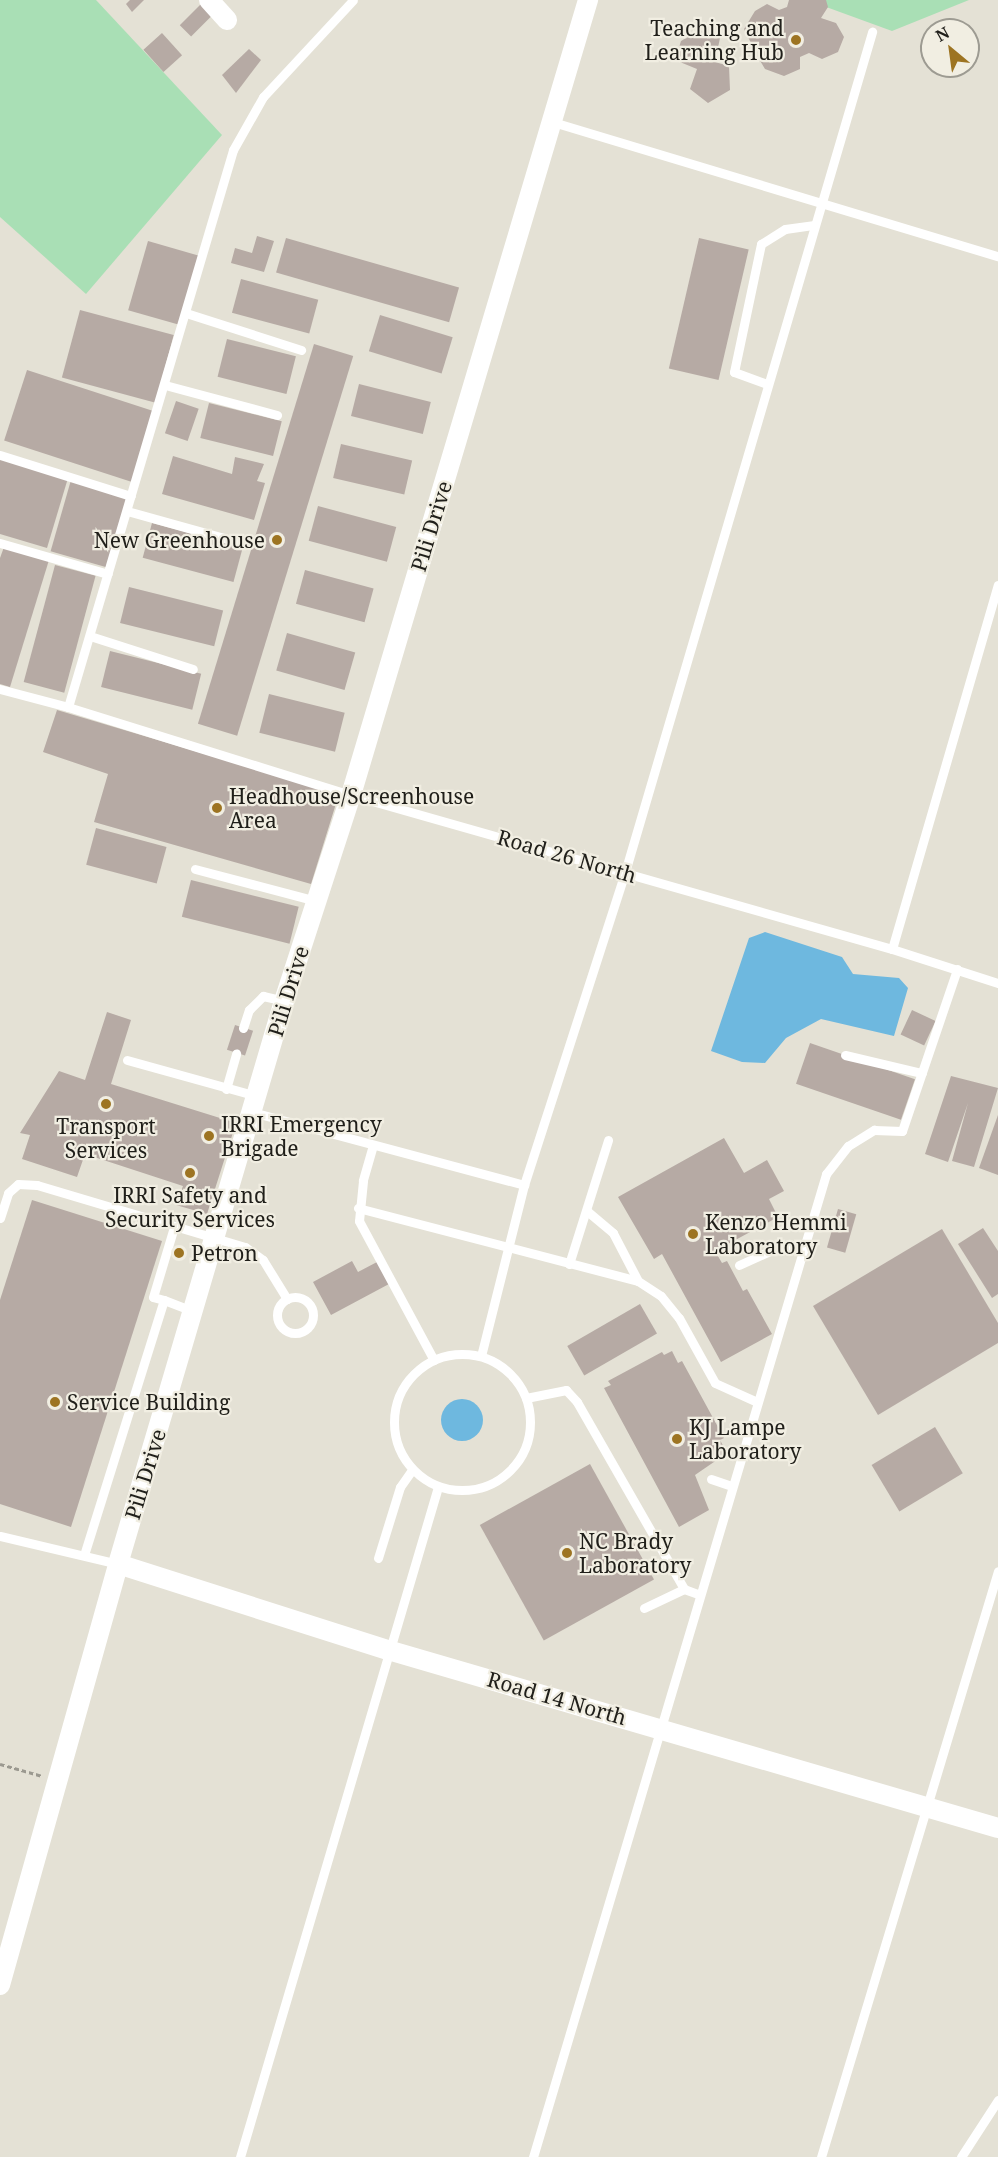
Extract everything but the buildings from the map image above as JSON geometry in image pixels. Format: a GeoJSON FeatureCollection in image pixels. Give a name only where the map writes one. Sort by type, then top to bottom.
{"type":"FeatureCollection","features":[{"type":"Feature","properties":{"kind":"street"},"geometry":{"type":"LineString","coordinates":[[209,0],[227,20]]}},
{"type":"Feature","properties":{"kind":"street","name":"Pili Drive"},"geometry":{"type":"LineString","coordinates":[[0,1985],[118,1564],[195,1312],[284,1001],[351,795],[588,0]]}},
{"type":"Feature","properties":{"kind":"street","name":"Road 14 North"},"geometry":{"type":"LineString","coordinates":[[118,1564],[388,1650],[659,1727],[998,1828]]}},
{"type":"Feature","properties":{"kind":"lane"},"geometry":{"type":"LineString","coordinates":[[68,707],[233,150],[263,97],[353,0]]}},
{"type":"Feature","properties":{"kind":"lane"},"geometry":{"type":"LineString","coordinates":[[481,1356],[525,1185],[625,872],[813,225],[872,32]]}},
{"type":"Feature","properties":{"kind":"lane"},"geometry":{"type":"LineString","coordinates":[[553,122],[819,205],[998,256]]}},
{"type":"Feature","properties":{"kind":"lane"},"geometry":{"type":"LineString","coordinates":[[767,384],[734,372],[761,244],[785,229],[813,225]]}},
{"type":"Feature","properties":{"kind":"lane"},"geometry":{"type":"LineString","coordinates":[[186,313],[301,350]]}},
{"type":"Feature","properties":{"kind":"lane"},"geometry":{"type":"LineString","coordinates":[[165,385],[277,415]]}},
{"type":"Feature","properties":{"kind":"lane"},"geometry":{"type":"LineString","coordinates":[[0,455],[132,496]]}},
{"type":"Feature","properties":{"kind":"lane"},"geometry":{"type":"LineString","coordinates":[[127,511],[238,542]]}},
{"type":"Feature","properties":{"kind":"lane"},"geometry":{"type":"LineString","coordinates":[[0,543],[108,574]]}},
{"type":"Feature","properties":{"kind":"lane"},"geometry":{"type":"LineString","coordinates":[[892,949],[998,585]]}},
{"type":"Feature","properties":{"kind":"lane"},"geometry":{"type":"LineString","coordinates":[[90,636],[193,669]]}},
{"type":"Feature","properties":{"kind":"lane","name":"Road 26 North"},"geometry":{"type":"LineString","coordinates":[[0,689],[68,707],[351,795],[892,949],[998,983]]}},
{"type":"Feature","properties":{"kind":"lane"},"geometry":{"type":"LineString","coordinates":[[195,869],[316,901]]}},
{"type":"Feature","properties":{"kind":"lane"},"geometry":{"type":"LineString","coordinates":[[533,2157],[698,1594],[806,1246],[826,1174],[848,1146],[874,1130],[902,1131],[957,969]]}},
{"type":"Feature","properties":{"kind":"lane"},"geometry":{"type":"LineString","coordinates":[[243,1028],[249,1010],[263,996],[284,1001]]}},
{"type":"Feature","properties":{"kind":"lane"},"geometry":{"type":"LineString","coordinates":[[226,1089],[236,1053]]}},
{"type":"Feature","properties":{"kind":"lane"},"geometry":{"type":"LineString","coordinates":[[845,1055],[922,1073]]}},
{"type":"Feature","properties":{"kind":"lane"},"geometry":{"type":"LineString","coordinates":[[127,1060],[226,1089],[254,1104],[373,1145],[525,1185]]}},
{"type":"Feature","properties":{"kind":"lane"},"geometry":{"type":"LineString","coordinates":[[569,1264],[608,1140]]}},
{"type":"Feature","properties":{"kind":"lane"},"geometry":{"type":"LineString","coordinates":[[373,1145],[358,1208],[359,1221],[434,1359]]}},
{"type":"Feature","properties":{"kind":"lane"},"geometry":{"type":"LineString","coordinates":[[0,1218],[8,1193],[18,1184],[37,1185],[174,1227],[215,1236],[245,1247],[263,1260],[287,1299]]}},
{"type":"Feature","properties":{"kind":"lane"},"geometry":{"type":"LineString","coordinates":[[358,1208],[638,1281],[661,1296],[679,1318],[715,1383],[757,1402]]}},
{"type":"Feature","properties":{"kind":"lane"},"geometry":{"type":"LineString","coordinates":[[587,1211],[613,1233],[638,1281]]}},
{"type":"Feature","properties":{"kind":"lane"},"geometry":{"type":"LineString","coordinates":[[174,1227],[153,1297],[195,1312]]}},
{"type":"Feature","properties":{"kind":"lane"},"geometry":{"type":"LineString","coordinates":[[739,1265],[783,1245],[806,1246]]}},
{"type":"Feature","properties":{"kind":"lane"},"geometry":{"type":"LineString","coordinates":[[299,1297],[312,1310],[312,1322],[304,1331],[292,1333],[278,1323],[277,1312],[287,1299],[299,1297]]}},
{"type":"Feature","properties":{"kind":"lane"},"geometry":{"type":"LineString","coordinates":[[84,1555],[164,1300]]}},
{"type":"Feature","properties":{"kind":"lane"},"geometry":{"type":"LineString","coordinates":[[465,1353],[481,1356],[500,1365],[516,1379],[526,1398],[531,1420],[528,1442],[510,1470],[482,1488],[460,1491],[438,1487],[412,1470],[400,1452],[393,1431],[394,1409],[402,1389],[415,1372],[434,1359],[465,1353]]}},
{"type":"Feature","properties":{"kind":"lane"},"geometry":{"type":"LineString","coordinates":[[526,1398],[566,1390],[577,1402],[684,1589],[698,1594]]}},
{"type":"Feature","properties":{"kind":"lane"},"geometry":{"type":"LineString","coordinates":[[378,1558],[400,1487],[412,1470]]}},
{"type":"Feature","properties":{"kind":"lane"},"geometry":{"type":"LineString","coordinates":[[711,1479],[731,1485]]}},
{"type":"Feature","properties":{"kind":"lane"},"geometry":{"type":"LineString","coordinates":[[240,2157],[438,1487]]}},
{"type":"Feature","properties":{"kind":"lane"},"geometry":{"type":"LineString","coordinates":[[0,1536],[118,1564]]}},
{"type":"Feature","properties":{"kind":"lane"},"geometry":{"type":"LineString","coordinates":[[821,2157],[998,1571]]}},
{"type":"Feature","properties":{"kind":"lane"},"geometry":{"type":"LineString","coordinates":[[644,1608],[684,1589]]}},
{"type":"Feature","properties":{"kind":"lane"},"geometry":{"type":"LineString","coordinates":[[961,2157],[998,2100]]}},
{"type":"Feature","properties":{"kind":"green space"},"geometry":{"type":"Polygon","coordinates":[[[0,0],[96,0],[222,135],[86,294],[0,217],[0,0]]]}},
{"type":"Feature","properties":{"kind":"green space"},"geometry":{"type":"Polygon","coordinates":[[[807,0],[969,0],[892,31],[807,0]]]}},
{"type":"Feature","properties":{"kind":"water"},"geometry":{"type":"Polygon","coordinates":[[[765,932],[842,957],[853,974],[899,978],[908,988],[894,1036],[821,1019],[786,1038],[765,1063],[742,1062],[711,1051],[749,938],[765,932]]]}},
{"type":"Feature","properties":{"kind":"water"},"geometry":{"type":"Polygon","coordinates":[[[462,1399],[470,1400],[477,1405],[482,1412],[482,1428],[477,1435],[470,1440],[462,1441],[454,1440],[447,1435],[442,1428],[441,1420],[442,1412],[447,1405],[454,1400],[462,1399]]]}},
{"type":"Feature","properties":{"kind":"place","name":"Teaching and Learning Hub"},"geometry":{"type":"Point","coordinates":[796,40]}},
{"type":"Feature","properties":{"kind":"place","name":"New Greenhouse"},"geometry":{"type":"Point","coordinates":[277,540]}},
{"type":"Feature","properties":{"kind":"place","name":"Headhouse/Screenhouse Area"},"geometry":{"type":"Point","coordinates":[217,808]}},
{"type":"Feature","properties":{"kind":"place","name":"Transport Services"},"geometry":{"type":"Point","coordinates":[106,1104]}},
{"type":"Feature","properties":{"kind":"place","name":"IRRI Emergency Brigade"},"geometry":{"type":"Point","coordinates":[209,1136]}},
{"type":"Feature","properties":{"kind":"place","name":"IRRI Safety and Security Services"},"geometry":{"type":"Point","coordinates":[190,1173]}},
{"type":"Feature","properties":{"kind":"place","name":"Kenzo Hemmi Laboratory"},"geometry":{"type":"Point","coordinates":[693,1234]}},
{"type":"Feature","properties":{"kind":"place","name":"Petron"},"geometry":{"type":"Point","coordinates":[179,1253]}},
{"type":"Feature","properties":{"kind":"place","name":"Service Building"},"geometry":{"type":"Point","coordinates":[55,1402]}},
{"type":"Feature","properties":{"kind":"place","name":"KJ Lampe Laboratory"},"geometry":{"type":"Point","coordinates":[677,1439]}},
{"type":"Feature","properties":{"kind":"place","name":"NC Brady Laboratory"},"geometry":{"type":"Point","coordinates":[567,1553]}}]}
